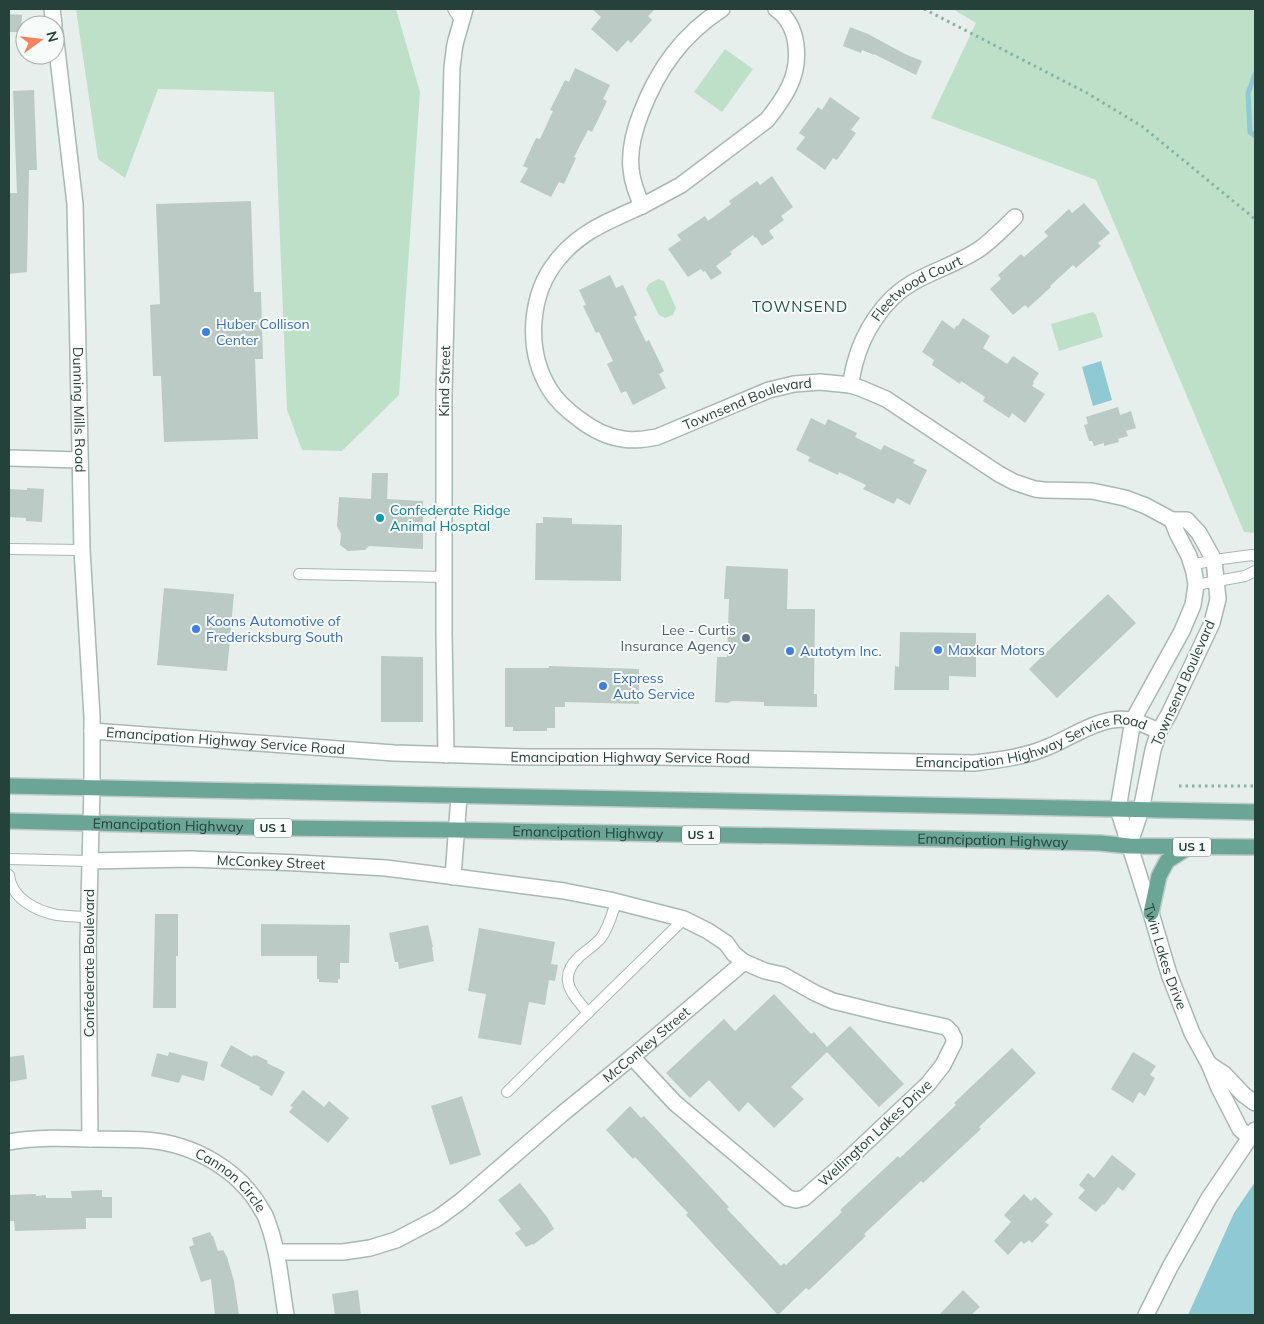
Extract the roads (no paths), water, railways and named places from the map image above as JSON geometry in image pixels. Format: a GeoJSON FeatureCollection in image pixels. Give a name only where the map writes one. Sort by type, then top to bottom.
{"type":"FeatureCollection","features":[{"type":"Feature","properties":{"kind":"main road"},"geometry":{"type":"LineString","coordinates":[[9,786],[1255,812]]}},
{"type":"Feature","properties":{"kind":"main road","name":"Emancipation Highway"},"geometry":{"type":"LineString","coordinates":[[9,821],[283,828],[946,839],[1100,843],[1129,846],[1255,847]]}},
{"type":"Feature","properties":{"kind":"main road"},"geometry":{"type":"LineString","coordinates":[[1151,913],[1159,876],[1167,861],[1190,847]]}},
{"type":"Feature","properties":{"kind":"street"},"geometry":{"type":"LineString","coordinates":[[642,206],[634,189],[631,149],[635,130],[646,100],[670,56],[688,36],[722,9]]}},
{"type":"Feature","properties":{"kind":"street","name":"Townsend Boulevard"},"geometry":{"type":"LineString","coordinates":[[776,9],[787,19],[793,31],[796,47],[796,63],[790,86],[777,107],[767,120],[681,185],[642,206],[590,230],[558,258],[546,276],[534,312],[533,332],[541,372],[550,390],[561,404],[589,426],[606,434],[624,439],[641,440],[658,437],[769,390],[794,384],[820,382],[850,385],[886,399],[1014,482],[1044,490],[1092,491],[1125,498],[1146,506],[1172,520],[1187,520],[1199,533],[1214,560],[1218,599],[1212,623],[1159,731],[1141,810]]}},
{"type":"Feature","properties":{"kind":"street","name":"Kind Street"},"geometry":{"type":"LineString","coordinates":[[446,755],[444,395],[452,67],[455,44],[463,16]]}},
{"type":"Feature","properties":{"kind":"street","name":"Dunning Mills Road"},"geometry":{"type":"LineString","coordinates":[[59,65],[76,204],[82,550],[92,731],[92,788]]}},
{"type":"Feature","properties":{"kind":"street","name":"Fleetwood Court"},"geometry":{"type":"LineString","coordinates":[[850,385],[855,362],[863,340],[875,319],[890,300],[912,282],[980,248],[1015,217]]}},
{"type":"Feature","properties":{"kind":"street"},"geometry":{"type":"LineString","coordinates":[[9,458],[80,460]]}},
{"type":"Feature","properties":{"kind":"street","name":"Townsend Boulevard"},"geometry":{"type":"LineString","coordinates":[[1118,809],[1133,720],[1182,631],[1193,605],[1196,586],[1192,565],[1172,520]]}},
{"type":"Feature","properties":{"kind":"street","name":"Emancipation Highway Service Road"},"geometry":{"type":"LineString","coordinates":[[92,731],[394,753],[446,755],[974,763],[1010,759],[1050,746],[1074,733],[1101,723],[1116,720],[1133,720],[1159,731]]}},
{"type":"Feature","properties":{"kind":"street","name":"Confederate Boulevard"},"geometry":{"type":"LineString","coordinates":[[90,1139],[88,917],[92,788]]}},
{"type":"Feature","properties":{"kind":"street"},"geometry":{"type":"LineString","coordinates":[[452,877],[459,796]]}},
{"type":"Feature","properties":{"kind":"street","name":"Twin Lakes Drive"},"geometry":{"type":"LineString","coordinates":[[1118,809],[1169,974],[1192,1033],[1240,1129],[1254,1135],[1209,1198],[1170,1267],[1146,1315]]}},
{"type":"Feature","properties":{"kind":"street"},"geometry":{"type":"LineString","coordinates":[[1129,846],[1141,810]]}},
{"type":"Feature","properties":{"kind":"street","name":"McConkey Street"},"geometry":{"type":"LineString","coordinates":[[89,861],[190,859],[386,868],[564,891],[684,919],[726,943],[734,954],[744,962],[562,1114],[461,1202],[438,1218],[396,1240],[370,1248],[343,1252],[276,1252]]}},
{"type":"Feature","properties":{"kind":"street","name":"Wellington Lakes Drive"},"geometry":{"type":"LineString","coordinates":[[632,1057],[675,1103],[788,1198],[796,1200],[804,1198],[841,1166],[928,1084],[943,1065],[954,1043],[951,1032],[946,1027],[833,1001],[783,975],[765,971],[744,962]]}},
{"type":"Feature","properties":{"kind":"street","name":"Twin Lakes Drive"},"geometry":{"type":"LineString","coordinates":[[1209,1064],[1224,1074],[1244,1095],[1255,1103]]}},
{"type":"Feature","properties":{"kind":"street","name":"Cannon Circle"},"geometry":{"type":"LineString","coordinates":[[9,1142],[37,1138],[146,1140],[172,1144],[212,1159],[232,1174],[250,1192],[264,1212],[276,1252],[286,1315]]}},
{"type":"Feature","properties":{"kind":"lane"},"geometry":{"type":"LineString","coordinates":[[453,9],[463,16]]}},
{"type":"Feature","properties":{"kind":"lane"},"geometry":{"type":"LineString","coordinates":[[9,549],[82,550]]}},
{"type":"Feature","properties":{"kind":"lane"},"geometry":{"type":"LineString","coordinates":[[1192,565],[1214,560],[1255,556]]}},
{"type":"Feature","properties":{"kind":"lane"},"geometry":{"type":"LineString","coordinates":[[1196,586],[1245,576],[1255,571]]}},
{"type":"Feature","properties":{"kind":"lane"},"geometry":{"type":"LineString","coordinates":[[299,574],[444,577]]}},
{"type":"Feature","properties":{"kind":"lane"},"geometry":{"type":"LineString","coordinates":[[9,859],[89,861]]}},
{"type":"Feature","properties":{"kind":"lane"},"geometry":{"type":"LineString","coordinates":[[9,875],[9,881],[18,896],[34,907],[55,915],[88,917]]}},
{"type":"Feature","properties":{"kind":"lane"},"geometry":{"type":"LineString","coordinates":[[588,1013],[571,992],[568,980],[569,969],[578,958],[600,939],[607,928],[616,902]]}},
{"type":"Feature","properties":{"kind":"lane"},"geometry":{"type":"LineString","coordinates":[[507,1092],[684,919]]}},
{"type":"Feature","properties":{"kind":"water"},"geometry":{"type":"Polygon","coordinates":[[[1101,361],[1112,400],[1093,406],[1082,367],[1101,361]]]}},
{"type":"Feature","properties":{"kind":"water"},"geometry":{"type":"Polygon","coordinates":[[[1255,1182],[1255,1315],[1188,1315],[1234,1213],[1255,1182]]]}},
{"type":"Feature","properties":{"kind":"waterway"},"geometry":{"type":"LineString","coordinates":[[1255,74],[1248,93],[1250,132],[1255,136]]}},
{"type":"Feature","properties":{"kind":"place","name":"Huber Collison Center"},"geometry":{"type":"Point","coordinates":[206,332]}},
{"type":"Feature","properties":{"kind":"place","name":"Confederate Ridge Animal Hosptal"},"geometry":{"type":"Point","coordinates":[380,518]}},
{"type":"Feature","properties":{"kind":"place","name":"Koons Automotive of Fredericksburg South"},"geometry":{"type":"Point","coordinates":[196,629]}},
{"type":"Feature","properties":{"kind":"place","name":"Lee - Curtis Insurance Agency"},"geometry":{"type":"Point","coordinates":[746,638]}},
{"type":"Feature","properties":{"kind":"place","name":"Maxkar Motors"},"geometry":{"type":"Point","coordinates":[938,650]}},
{"type":"Feature","properties":{"kind":"place","name":"Autotym Inc."},"geometry":{"type":"Point","coordinates":[790,651]}},
{"type":"Feature","properties":{"kind":"place","name":"Express Auto Service"},"geometry":{"type":"Point","coordinates":[603,686]}},
{"type":"Feature","properties":{"kind":"district","name":"TOWNSEND"},"geometry":{"type":"Point","coordinates":[800,307]}}]}
